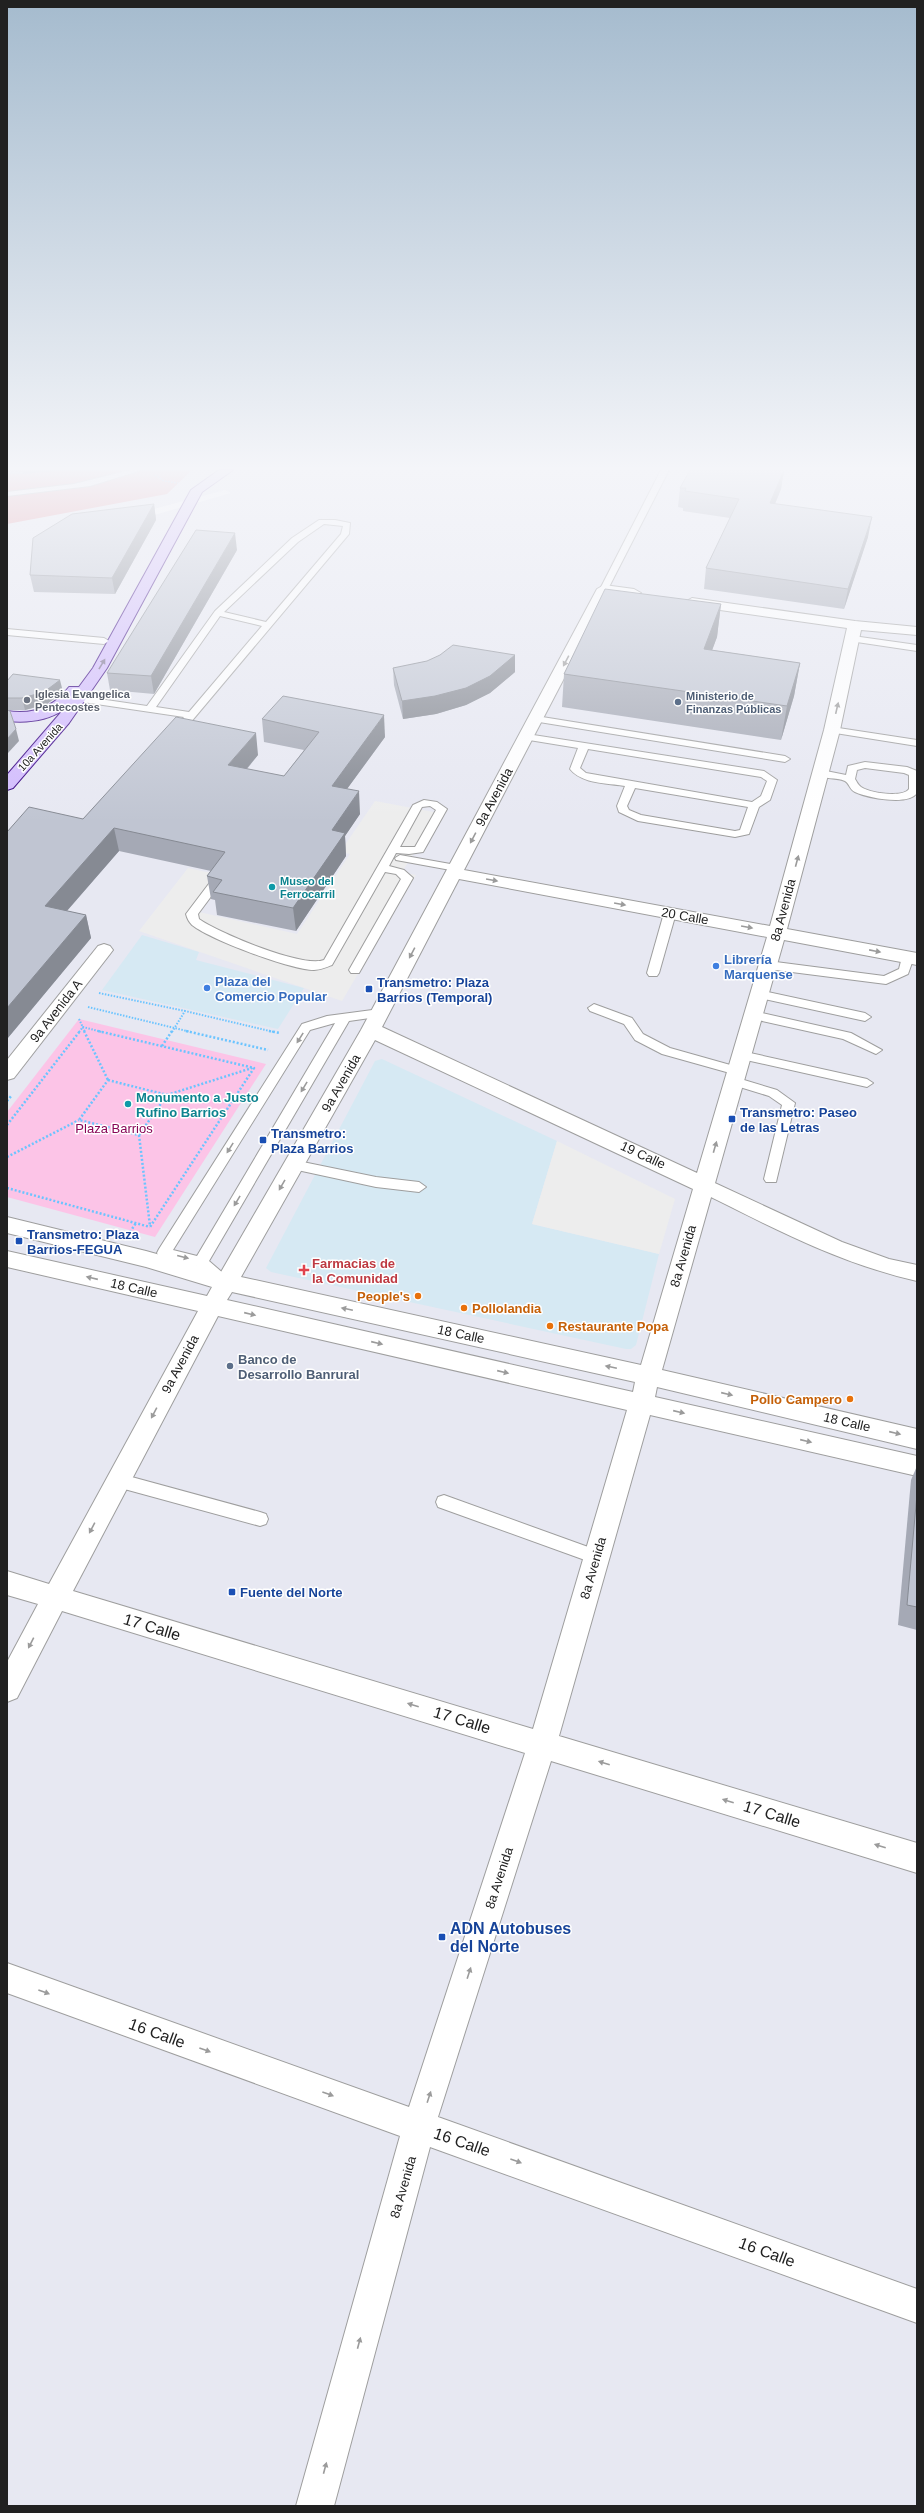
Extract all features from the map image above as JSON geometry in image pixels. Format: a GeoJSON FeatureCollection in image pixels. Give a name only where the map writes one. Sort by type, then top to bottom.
{"type":"FeatureCollection","features":[{"type":"Feature","properties":{"kind":"main road","name":"10a Avenida"},"geometry":{"type":"LineString","coordinates":[[9,717],[40,716],[63,703],[70,696],[104,641],[133,587]]}},
{"type":"Feature","properties":{"kind":"main road","name":"10a Avenida"},"geometry":{"type":"LineString","coordinates":[[7,785],[17,771],[47,742],[79,699],[119,636],[145,587]]}},
{"type":"Feature","properties":{"kind":"main road"},"geometry":{"type":"LineString","coordinates":[[9,717],[24,724],[31,733],[17,771]]}},
{"type":"Feature","properties":{"kind":"street"},"geometry":{"type":"LineString","coordinates":[[604,599],[651,596]]}},
{"type":"Feature","properties":{"kind":"street","name":"9a Avenida"},"geometry":{"type":"LineString","coordinates":[[7,1689],[117,1480],[212,1305],[376,1022],[536,719],[604,599]]}},
{"type":"Feature","properties":{"kind":"street"},"geometry":{"type":"LineString","coordinates":[[674,599],[854,633],[917,641]]}},
{"type":"Feature","properties":{"kind":"street"},"geometry":{"type":"LineString","coordinates":[[689,616],[782,629]]}},
{"type":"Feature","properties":{"kind":"street"},"geometry":{"type":"LineString","coordinates":[[797,631],[854,633],[917,631]]}},
{"type":"Feature","properties":{"kind":"street","name":"8a Avenida"},"geometry":{"type":"LineString","coordinates":[[315,2506],[419,2127],[542,1744],[768,965],[821,773],[854,633]]}},
{"type":"Feature","properties":{"kind":"street","name":"20 Calle"},"geometry":{"type":"LineString","coordinates":[[455,870],[670,913],[913,958]]}},
{"type":"Feature","properties":{"kind":"street","name":"9a Avenida A"},"geometry":{"type":"LineString","coordinates":[[12,1081],[104,950]]}},
{"type":"Feature","properties":{"kind":"street","name":"19 Calle"},"geometry":{"type":"LineString","coordinates":[[376,1022],[832,1247],[893,1269],[917,1273]]}},
{"type":"Feature","properties":{"kind":"street","name":"18 Calle"},"geometry":{"type":"LineString","coordinates":[[7,1225],[146,1259],[225,1282],[649,1376],[917,1438]]}},
{"type":"Feature","properties":{"kind":"street","name":"18 Calle"},"geometry":{"type":"LineString","coordinates":[[7,1259],[917,1466]]}},
{"type":"Feature","properties":{"kind":"street","name":"17 Calle"},"geometry":{"type":"LineString","coordinates":[[7,1583],[917,1858]]}},
{"type":"Feature","properties":{"kind":"street","name":"16 Calle"},"geometry":{"type":"LineString","coordinates":[[7,1978],[917,2306]]}},
{"type":"Feature","properties":{"kind":"lane"},"geometry":{"type":"LineString","coordinates":[[150,709],[218,613],[245,587]]}},
{"type":"Feature","properties":{"kind":"lane"},"geometry":{"type":"LineString","coordinates":[[170,738],[192,715],[299,587]]}},
{"type":"Feature","properties":{"kind":"lane","name":"9a Avenida"},"geometry":{"type":"LineString","coordinates":[[604,599],[610,587]]}},
{"type":"Feature","properties":{"kind":"lane"},"geometry":{"type":"LineString","coordinates":[[218,613],[268,624]]}},
{"type":"Feature","properties":{"kind":"lane"},"geometry":{"type":"LineString","coordinates":[[7,632],[104,641]]}},
{"type":"Feature","properties":{"kind":"lane"},"geometry":{"type":"LineString","coordinates":[[854,633],[917,648]]}},
{"type":"Feature","properties":{"kind":"lane"},"geometry":{"type":"LineString","coordinates":[[79,699],[192,715]]}},
{"type":"Feature","properties":{"kind":"lane"},"geometry":{"type":"LineString","coordinates":[[536,719],[784,759]]}},
{"type":"Feature","properties":{"kind":"lane"},"geometry":{"type":"LineString","coordinates":[[832,730],[917,743]]}},
{"type":"Feature","properties":{"kind":"lane"},"geometry":{"type":"LineString","coordinates":[[527,737],[764,774],[772,780],[766,798],[754,805],[583,776],[575,769],[584,746]]}},
{"type":"Feature","properties":{"kind":"lane"},"geometry":{"type":"LineString","coordinates":[[821,773],[850,779],[856,788],[897,798],[903,798],[911,794],[916,785],[914,774],[907,770],[865,765],[852,768],[850,779]]}},
{"type":"Feature","properties":{"kind":"lane"},"geometry":{"type":"LineString","coordinates":[[631,784],[622,806],[624,812],[638,818],[735,834],[745,832],[754,805]]}},
{"type":"Feature","properties":{"kind":"lane"},"geometry":{"type":"LineString","coordinates":[[218,879],[192,914],[196,923],[235,942],[283,959],[313,966],[328,962],[392,853],[418,805],[424,803],[435,804],[442,809],[419,850],[392,853]]}},
{"type":"Feature","properties":{"kind":"lane"},"geometry":{"type":"LineString","coordinates":[[392,853],[455,870]]}},
{"type":"Feature","properties":{"kind":"lane"},"geometry":{"type":"LineString","coordinates":[[355,970],[407,878],[400,872],[383,868]]}},
{"type":"Feature","properties":{"kind":"lane"},"geometry":{"type":"LineString","coordinates":[[653,973],[670,913]]}},
{"type":"Feature","properties":{"kind":"lane"},"geometry":{"type":"LineString","coordinates":[[768,965],[862,979],[886,980],[904,971],[913,958]]}},
{"type":"Feature","properties":{"kind":"lane"},"geometry":{"type":"LineString","coordinates":[[759,994],[865,1017]]}},
{"type":"Feature","properties":{"kind":"lane"},"geometry":{"type":"LineString","coordinates":[[594,1008],[628,1021],[639,1036],[666,1052],[738,1069],[867,1083]]}},
{"type":"Feature","properties":{"kind":"lane"},"geometry":{"type":"LineString","coordinates":[[753,1015],[847,1036],[876,1050]]}},
{"type":"Feature","properties":{"kind":"lane"},"geometry":{"type":"LineString","coordinates":[[225,1282],[201,1262],[164,1253],[306,1027],[327,1020],[346,1018],[376,1022]]}},
{"type":"Feature","properties":{"kind":"lane"},"geometry":{"type":"LineString","coordinates":[[201,1262],[346,1018]]}},
{"type":"Feature","properties":{"kind":"lane"},"geometry":{"type":"LineString","coordinates":[[738,1069],[789,1103],[771,1179]]}},
{"type":"Feature","properties":{"kind":"lane"},"geometry":{"type":"LineString","coordinates":[[293,1165],[376,1182],[419,1187]]}},
{"type":"Feature","properties":{"kind":"lane"},"geometry":{"type":"LineString","coordinates":[[117,1480],[260,1519]]}},
{"type":"Feature","properties":{"kind":"lane"},"geometry":{"type":"LineString","coordinates":[[444,1502],[596,1557]]}},
{"type":"Feature","properties":{"kind":"path"},"geometry":{"type":"LineString","coordinates":[[95,994],[103,992],[285,1034]]}},
{"type":"Feature","properties":{"kind":"path"},"geometry":{"type":"LineString","coordinates":[[81,1005],[275,1051]]}},
{"type":"Feature","properties":{"kind":"path"},"geometry":{"type":"LineString","coordinates":[[162,1046],[185,1011]]}},
{"type":"Feature","properties":{"kind":"path"},"geometry":{"type":"LineString","coordinates":[[83,1027],[254,1068]]}},
{"type":"Feature","properties":{"kind":"path"},"geometry":{"type":"LineString","coordinates":[[83,1027],[108,1080]]}},
{"type":"Feature","properties":{"kind":"path"},"geometry":{"type":"LineString","coordinates":[[7,1125],[83,1027]]}},
{"type":"Feature","properties":{"kind":"path"},"geometry":{"type":"LineString","coordinates":[[108,1080],[167,1095],[254,1068]]}},
{"type":"Feature","properties":{"kind":"path"},"geometry":{"type":"LineString","coordinates":[[150,1227],[254,1068]]}},
{"type":"Feature","properties":{"kind":"path"},"geometry":{"type":"LineString","coordinates":[[7,1157],[79,1120],[108,1080]]}},
{"type":"Feature","properties":{"kind":"path"},"geometry":{"type":"LineString","coordinates":[[7,1101],[12,1081]]}},
{"type":"Feature","properties":{"kind":"path"},"geometry":{"type":"LineString","coordinates":[[150,1227],[139,1135],[167,1095]]}},
{"type":"Feature","properties":{"kind":"path"},"geometry":{"type":"LineString","coordinates":[[79,1120],[139,1135]]}},
{"type":"Feature","properties":{"kind":"path"},"geometry":{"type":"LineString","coordinates":[[7,1188],[150,1227]]}},
{"type":"Feature","properties":{"kind":"path"},"geometry":{"type":"LineString","coordinates":[[128,1236],[136,1223]]}},
{"type":"Feature","properties":{"kind":"shaded area"},"geometry":{"type":"Polygon","coordinates":[[[375,801],[439,813],[402,872],[416,875],[342,1001],[139,931],[188,868],[225,876],[199,912],[297,934],[350,854],[340,852],[375,801]]]}},
{"type":"Feature","properties":{"kind":"shaded area"},"geometry":{"type":"Polygon","coordinates":[[[142,935],[199,952],[196,960],[304,988],[278,1029],[102,990],[142,935]]]}},
{"type":"Feature","properties":{"kind":"shaded area"},"geometry":{"type":"Polygon","coordinates":[[[382,1059],[557,1141],[532,1224],[659,1254],[636,1345],[631,1349],[626,1349],[271,1272],[266,1268],[375,1061],[382,1059]]]}},
{"type":"Feature","properties":{"kind":"shaded area"},"geometry":{"type":"Polygon","coordinates":[[[557,1141],[675,1199],[659,1254],[532,1224],[557,1141]]]}},
{"type":"Feature","properties":{"kind":"green space","name":"Plaza Barrios"},"geometry":{"type":"Polygon","coordinates":[[[79,1019],[266,1064],[155,1237],[7,1197],[7,1112],[79,1019]]]}},
{"type":"Feature","properties":{"kind":"building"},"geometry":{"type":"Polygon","coordinates":[[[160,587],[203,587],[151,676],[107,673],[160,587]]]}},
{"type":"Feature","properties":{"kind":"building"},"geometry":{"type":"Polygon","coordinates":[[[836,587],[849,587],[848,589],[836,587]]]}},
{"type":"Feature","properties":{"kind":"building"},"geometry":{"type":"Polygon","coordinates":[[[605,589],[721,604],[704,649],[800,663],[787,706],[564,674],[605,589]]]}},
{"type":"Feature","properties":{"kind":"building"},"geometry":{"type":"Polygon","coordinates":[[[453,645],[515,655],[490,676],[466,688],[435,696],[402,701],[393,668],[427,661],[440,655],[453,645]]]}},
{"type":"Feature","properties":{"kind":"building"},"geometry":{"type":"Polygon","coordinates":[[[13,674],[60,680],[44,692],[22,698],[7,698],[7,681],[13,674]]]}},
{"type":"Feature","properties":{"kind":"building","name":"Museo del Ferrocarril"},"geometry":{"type":"Polygon","coordinates":[[[283,696],[384,715],[332,786],[359,791],[332,830],[345,833],[293,908],[213,892],[222,880],[207,876],[225,852],[114,828],[45,906],[86,915],[7,1008],[7,832],[29,807],[83,819],[176,717],[256,733],[228,765],[284,776],[319,732],[262,719],[283,696]]]}},
{"type":"Feature","properties":{"kind":"building"},"geometry":{"type":"Polygon","coordinates":[[[7,710],[10,711],[16,729],[7,739],[7,710]]]}},
{"type":"Feature","properties":{"kind":"building"},"geometry":{"type":"Polygon","coordinates":[[[917,1494],[917,1607],[907,1605],[917,1494]]]}},
{"type":"Feature","properties":{"kind":"place","name":"Iglesia Evangelica Pentecostes"},"geometry":{"type":"Point","coordinates":[27,700]}},
{"type":"Feature","properties":{"kind":"place","name":"Ministerio de Finanzas Públicas"},"geometry":{"type":"Point","coordinates":[678,702]}},
{"type":"Feature","properties":{"kind":"place","name":"Museo del Ferrocarril"},"geometry":{"type":"Point","coordinates":[272,887]}},
{"type":"Feature","properties":{"kind":"place","name":"Librería Marquense"},"geometry":{"type":"Point","coordinates":[716,966]}},
{"type":"Feature","properties":{"kind":"place","name":"Plaza del Comercio Popular"},"geometry":{"type":"Point","coordinates":[207,988]}},
{"type":"Feature","properties":{"kind":"place","name":"Transmetro: Plaza Barrios (Temporal)"},"geometry":{"type":"Point","coordinates":[369,989]}},
{"type":"Feature","properties":{"kind":"place","name":"Monumento a Justo Rufino Barrios"},"geometry":{"type":"Point","coordinates":[128,1104]}},
{"type":"Feature","properties":{"kind":"place","name":"Transmetro: Paseo de las Letras"},"geometry":{"type":"Point","coordinates":[732,1119]}},
{"type":"Feature","properties":{"kind":"place","name":"Transmetro: Plaza Barrios"},"geometry":{"type":"Point","coordinates":[263,1140]}},
{"type":"Feature","properties":{"kind":"place","name":"Transmetro: Plaza Barrios-FEGUA"},"geometry":{"type":"Point","coordinates":[19,1241]}},
{"type":"Feature","properties":{"kind":"place","name":"Farmacias de la Comunidad"},"geometry":{"type":"Point","coordinates":[304,1270]}},
{"type":"Feature","properties":{"kind":"place","name":"People's"},"geometry":{"type":"Point","coordinates":[418,1296]}},
{"type":"Feature","properties":{"kind":"place","name":"Pollolandia"},"geometry":{"type":"Point","coordinates":[464,1308]}},
{"type":"Feature","properties":{"kind":"place","name":"Restaurante Popa"},"geometry":{"type":"Point","coordinates":[550,1326]}},
{"type":"Feature","properties":{"kind":"place","name":"Banco de Desarrollo Banrural"},"geometry":{"type":"Point","coordinates":[230,1366]}},
{"type":"Feature","properties":{"kind":"place","name":"Pollo Campero"},"geometry":{"type":"Point","coordinates":[850,1399]}},
{"type":"Feature","properties":{"kind":"place","name":"Fuente del Norte"},"geometry":{"type":"Point","coordinates":[232,1592]}},
{"type":"Feature","properties":{"kind":"place","name":"ADN Autobuses del Norte"},"geometry":{"type":"Point","coordinates":[442,1937]}}]}
